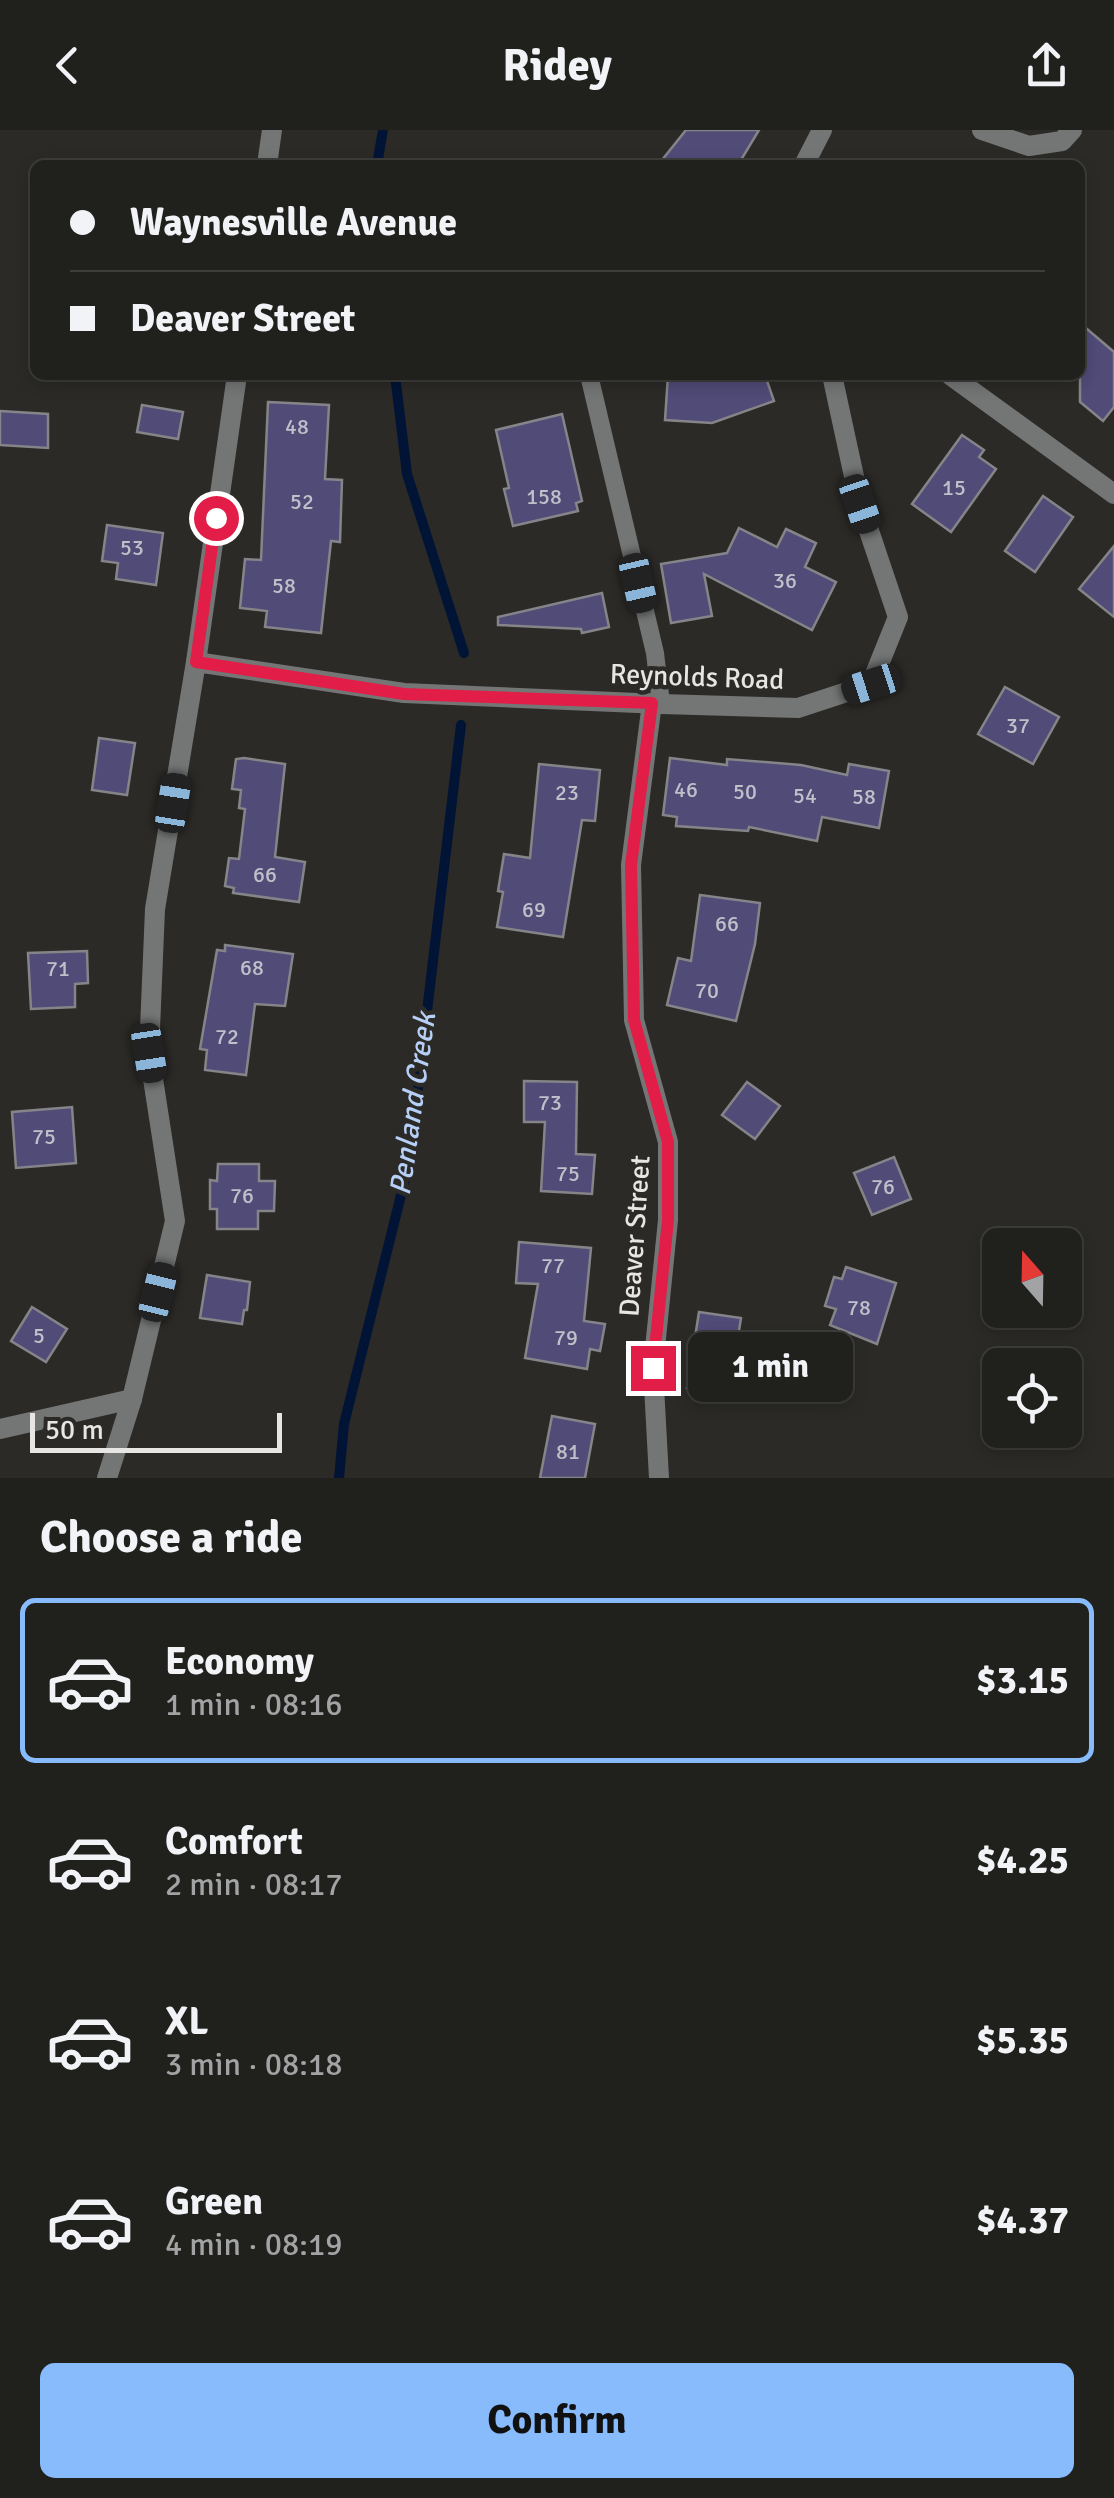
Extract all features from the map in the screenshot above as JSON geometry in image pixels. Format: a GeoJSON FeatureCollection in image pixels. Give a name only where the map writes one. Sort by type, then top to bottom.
{"type":"FeatureCollection","features":[{"type":"Feature","properties":{"kind":"street"},"geometry":{"type":"LineString","coordinates":[[268,160],[272,130]]}},
{"type":"Feature","properties":{"kind":"street"},"geometry":{"type":"LineString","coordinates":[[807,160],[822,130]]}},
{"type":"Feature","properties":{"kind":"street"},"geometry":{"type":"LineString","coordinates":[[982,130],[1029,146],[1062,141],[1072,130]]}},
{"type":"Feature","properties":{"kind":"street"},"geometry":{"type":"LineString","coordinates":[[107,1478],[132,1399],[175,1221],[149,1053],[156,909],[236,380]]}},
{"type":"Feature","properties":{"kind":"street","name":"Reynolds Road"},"geometry":{"type":"LineString","coordinates":[[196,662],[404,694],[657,704],[798,708],[871,684],[898,617],[860,504],[833,380]]}},
{"type":"Feature","properties":{"kind":"street"},"geometry":{"type":"LineString","coordinates":[[957,380],[1114,494]]}},
{"type":"Feature","properties":{"kind":"street","name":"Deaver Street"},"geometry":{"type":"LineString","coordinates":[[657,704],[631,865],[634,1020],[668,1142],[668,1220],[653,1368],[659,1478]]}},
{"type":"Feature","properties":{"kind":"street"},"geometry":{"type":"LineString","coordinates":[[0,1428],[132,1399]]}},
{"type":"Feature","properties":{"kind":"lane"},"geometry":{"type":"LineString","coordinates":[[589,380],[655,652],[657,704]]}},
{"type":"Feature","properties":{"kind":"building"},"geometry":{"type":"Polygon","coordinates":[[[686,130],[759,130],[741,160],[662,160],[686,130]]]}},
{"type":"Feature","properties":{"kind":"building"},"geometry":{"type":"Polygon","coordinates":[[[1085,327],[1114,352],[1114,407],[1103,421],[1080,402],[1080,380],[1085,380],[1085,327]]]}},
{"type":"Feature","properties":{"kind":"building"},"geometry":{"type":"Polygon","coordinates":[[[668,380],[767,380],[774,401],[712,423],[665,420],[668,380]]]}},
{"type":"Feature","properties":{"kind":"building"},"geometry":{"type":"Polygon","coordinates":[[[268,402],[329,405],[325,479],[342,480],[340,542],[331,541],[321,633],[265,627],[267,611],[240,608],[245,559],[261,560],[268,402]]]}},
{"type":"Feature","properties":{"kind":"building"},"geometry":{"type":"Polygon","coordinates":[[[142,405],[183,412],[178,439],[137,432],[142,405]]]}},
{"type":"Feature","properties":{"kind":"building"},"geometry":{"type":"Polygon","coordinates":[[[0,411],[48,414],[48,448],[0,445],[0,411]]]}},
{"type":"Feature","properties":{"kind":"building"},"geometry":{"type":"Polygon","coordinates":[[[562,414],[582,501],[576,503],[578,511],[513,526],[496,430],[562,414]]]}},
{"type":"Feature","properties":{"kind":"building"},"geometry":{"type":"Polygon","coordinates":[[[962,435],[984,450],[979,457],[996,469],[951,532],[912,504],[962,435]]]}},
{"type":"Feature","properties":{"kind":"building"},"geometry":{"type":"Polygon","coordinates":[[[1043,496],[1073,517],[1035,572],[1005,551],[1043,496]]]}},
{"type":"Feature","properties":{"kind":"building"},"geometry":{"type":"Polygon","coordinates":[[[107,525],[163,533],[156,585],[116,579],[118,563],[102,561],[107,525]]]}},
{"type":"Feature","properties":{"kind":"building"},"geometry":{"type":"Polygon","coordinates":[[[739,528],[777,547],[786,529],[816,543],[805,567],[836,582],[812,630],[704,574],[712,616],[671,623],[661,564],[727,553],[739,528]]]}},
{"type":"Feature","properties":{"kind":"building"},"geometry":{"type":"Polygon","coordinates":[[[1114,546],[1114,617],[1079,589],[1114,546]]]}},
{"type":"Feature","properties":{"kind":"building"},"geometry":{"type":"Polygon","coordinates":[[[602,593],[609,627],[582,633],[581,629],[498,625],[498,617],[602,593]]]}},
{"type":"Feature","properties":{"kind":"building"},"geometry":{"type":"Polygon","coordinates":[[[1005,687],[1059,717],[1033,764],[978,734],[1005,687]]]}},
{"type":"Feature","properties":{"kind":"building"},"geometry":{"type":"Polygon","coordinates":[[[99,738],[135,743],[127,795],[92,790],[99,738]]]}},
{"type":"Feature","properties":{"kind":"building"},"geometry":{"type":"Polygon","coordinates":[[[670,758],[727,765],[727,759],[801,765],[847,775],[849,764],[889,771],[879,828],[822,817],[817,841],[749,827],[748,831],[676,826],[677,817],[663,815],[670,758]]]}},
{"type":"Feature","properties":{"kind":"building"},"geometry":{"type":"Polygon","coordinates":[[[236,759],[285,764],[275,857],[305,862],[299,902],[233,893],[234,888],[225,886],[229,858],[239,859],[245,809],[239,808],[241,790],[232,789],[236,759]]]}},
{"type":"Feature","properties":{"kind":"building"},"geometry":{"type":"Polygon","coordinates":[[[539,764],[600,770],[595,821],[582,820],[563,937],[497,927],[504,854],[530,858],[539,764]]]}},
{"type":"Feature","properties":{"kind":"building"},"geometry":{"type":"Polygon","coordinates":[[[700,895],[760,903],[755,944],[736,1021],[667,1005],[678,958],[691,961],[700,895]]]}},
{"type":"Feature","properties":{"kind":"building"},"geometry":{"type":"Polygon","coordinates":[[[225,945],[293,954],[285,1006],[255,1004],[246,1075],[205,1070],[207,1050],[200,1049],[217,950],[225,951],[225,945]]]}},
{"type":"Feature","properties":{"kind":"building"},"geometry":{"type":"Polygon","coordinates":[[[87,951],[88,983],[75,984],[75,1007],[31,1009],[28,953],[87,951]]]}},
{"type":"Feature","properties":{"kind":"building"},"geometry":{"type":"Polygon","coordinates":[[[524,1081],[577,1082],[576,1154],[595,1155],[592,1194],[541,1191],[545,1122],[524,1122],[524,1081]]]}},
{"type":"Feature","properties":{"kind":"building"},"geometry":{"type":"Polygon","coordinates":[[[747,1082],[780,1106],[755,1139],[722,1115],[747,1082]]]}},
{"type":"Feature","properties":{"kind":"building"},"geometry":{"type":"Polygon","coordinates":[[[72,1107],[76,1163],[16,1168],[12,1112],[72,1107]]]}},
{"type":"Feature","properties":{"kind":"building"},"geometry":{"type":"Polygon","coordinates":[[[894,1157],[911,1199],[872,1215],[854,1173],[894,1157]]]}},
{"type":"Feature","properties":{"kind":"building"},"geometry":{"type":"Polygon","coordinates":[[[218,1164],[259,1164],[259,1181],[275,1181],[274,1211],[258,1211],[258,1229],[217,1229],[217,1209],[210,1209],[210,1180],[217,1181],[218,1164]]]}},
{"type":"Feature","properties":{"kind":"building"},"geometry":{"type":"Polygon","coordinates":[[[519,1242],[591,1248],[584,1321],[605,1324],[600,1351],[590,1349],[587,1369],[525,1358],[538,1284],[516,1283],[519,1242]]]}},
{"type":"Feature","properties":{"kind":"building"},"geometry":{"type":"Polygon","coordinates":[[[846,1267],[896,1283],[877,1344],[830,1325],[836,1309],[825,1306],[834,1277],[842,1279],[846,1267]]]}},
{"type":"Feature","properties":{"kind":"building"},"geometry":{"type":"Polygon","coordinates":[[[207,1275],[250,1282],[242,1324],[200,1318],[207,1275]]]}},
{"type":"Feature","properties":{"kind":"building"},"geometry":{"type":"Polygon","coordinates":[[[32,1307],[67,1329],[46,1362],[11,1341],[32,1307]]]}},
{"type":"Feature","properties":{"kind":"building"},"geometry":{"type":"Polygon","coordinates":[[[699,1312],[741,1318],[729,1395],[687,1388],[699,1312]]]}},
{"type":"Feature","properties":{"kind":"building"},"geometry":{"type":"Polygon","coordinates":[[[552,1416],[595,1424],[585,1478],[540,1478],[552,1416]]]}},
{"type":"Feature","properties":{"kind":"waterway","name":"Penland Creek"},"geometry":{"type":"LineString","coordinates":[[378,160],[383,130]]}},
{"type":"Feature","properties":{"kind":"waterway","name":"Penland Creek"},"geometry":{"type":"LineString","coordinates":[[396,380],[407,474],[464,653]]}},
{"type":"Feature","properties":{"kind":"waterway","name":"Penland Creek"},"geometry":{"type":"LineString","coordinates":[[339,1478],[344,1424],[409,1163],[461,725]]}},
{"type":"Feature","properties":{"kind":"route"},"geometry":{"type":"LineString","coordinates":[[216,518],[196,662],[404,694],[652,703],[631,865],[634,1020],[668,1142],[668,1220],[653,1368]]}}]}
